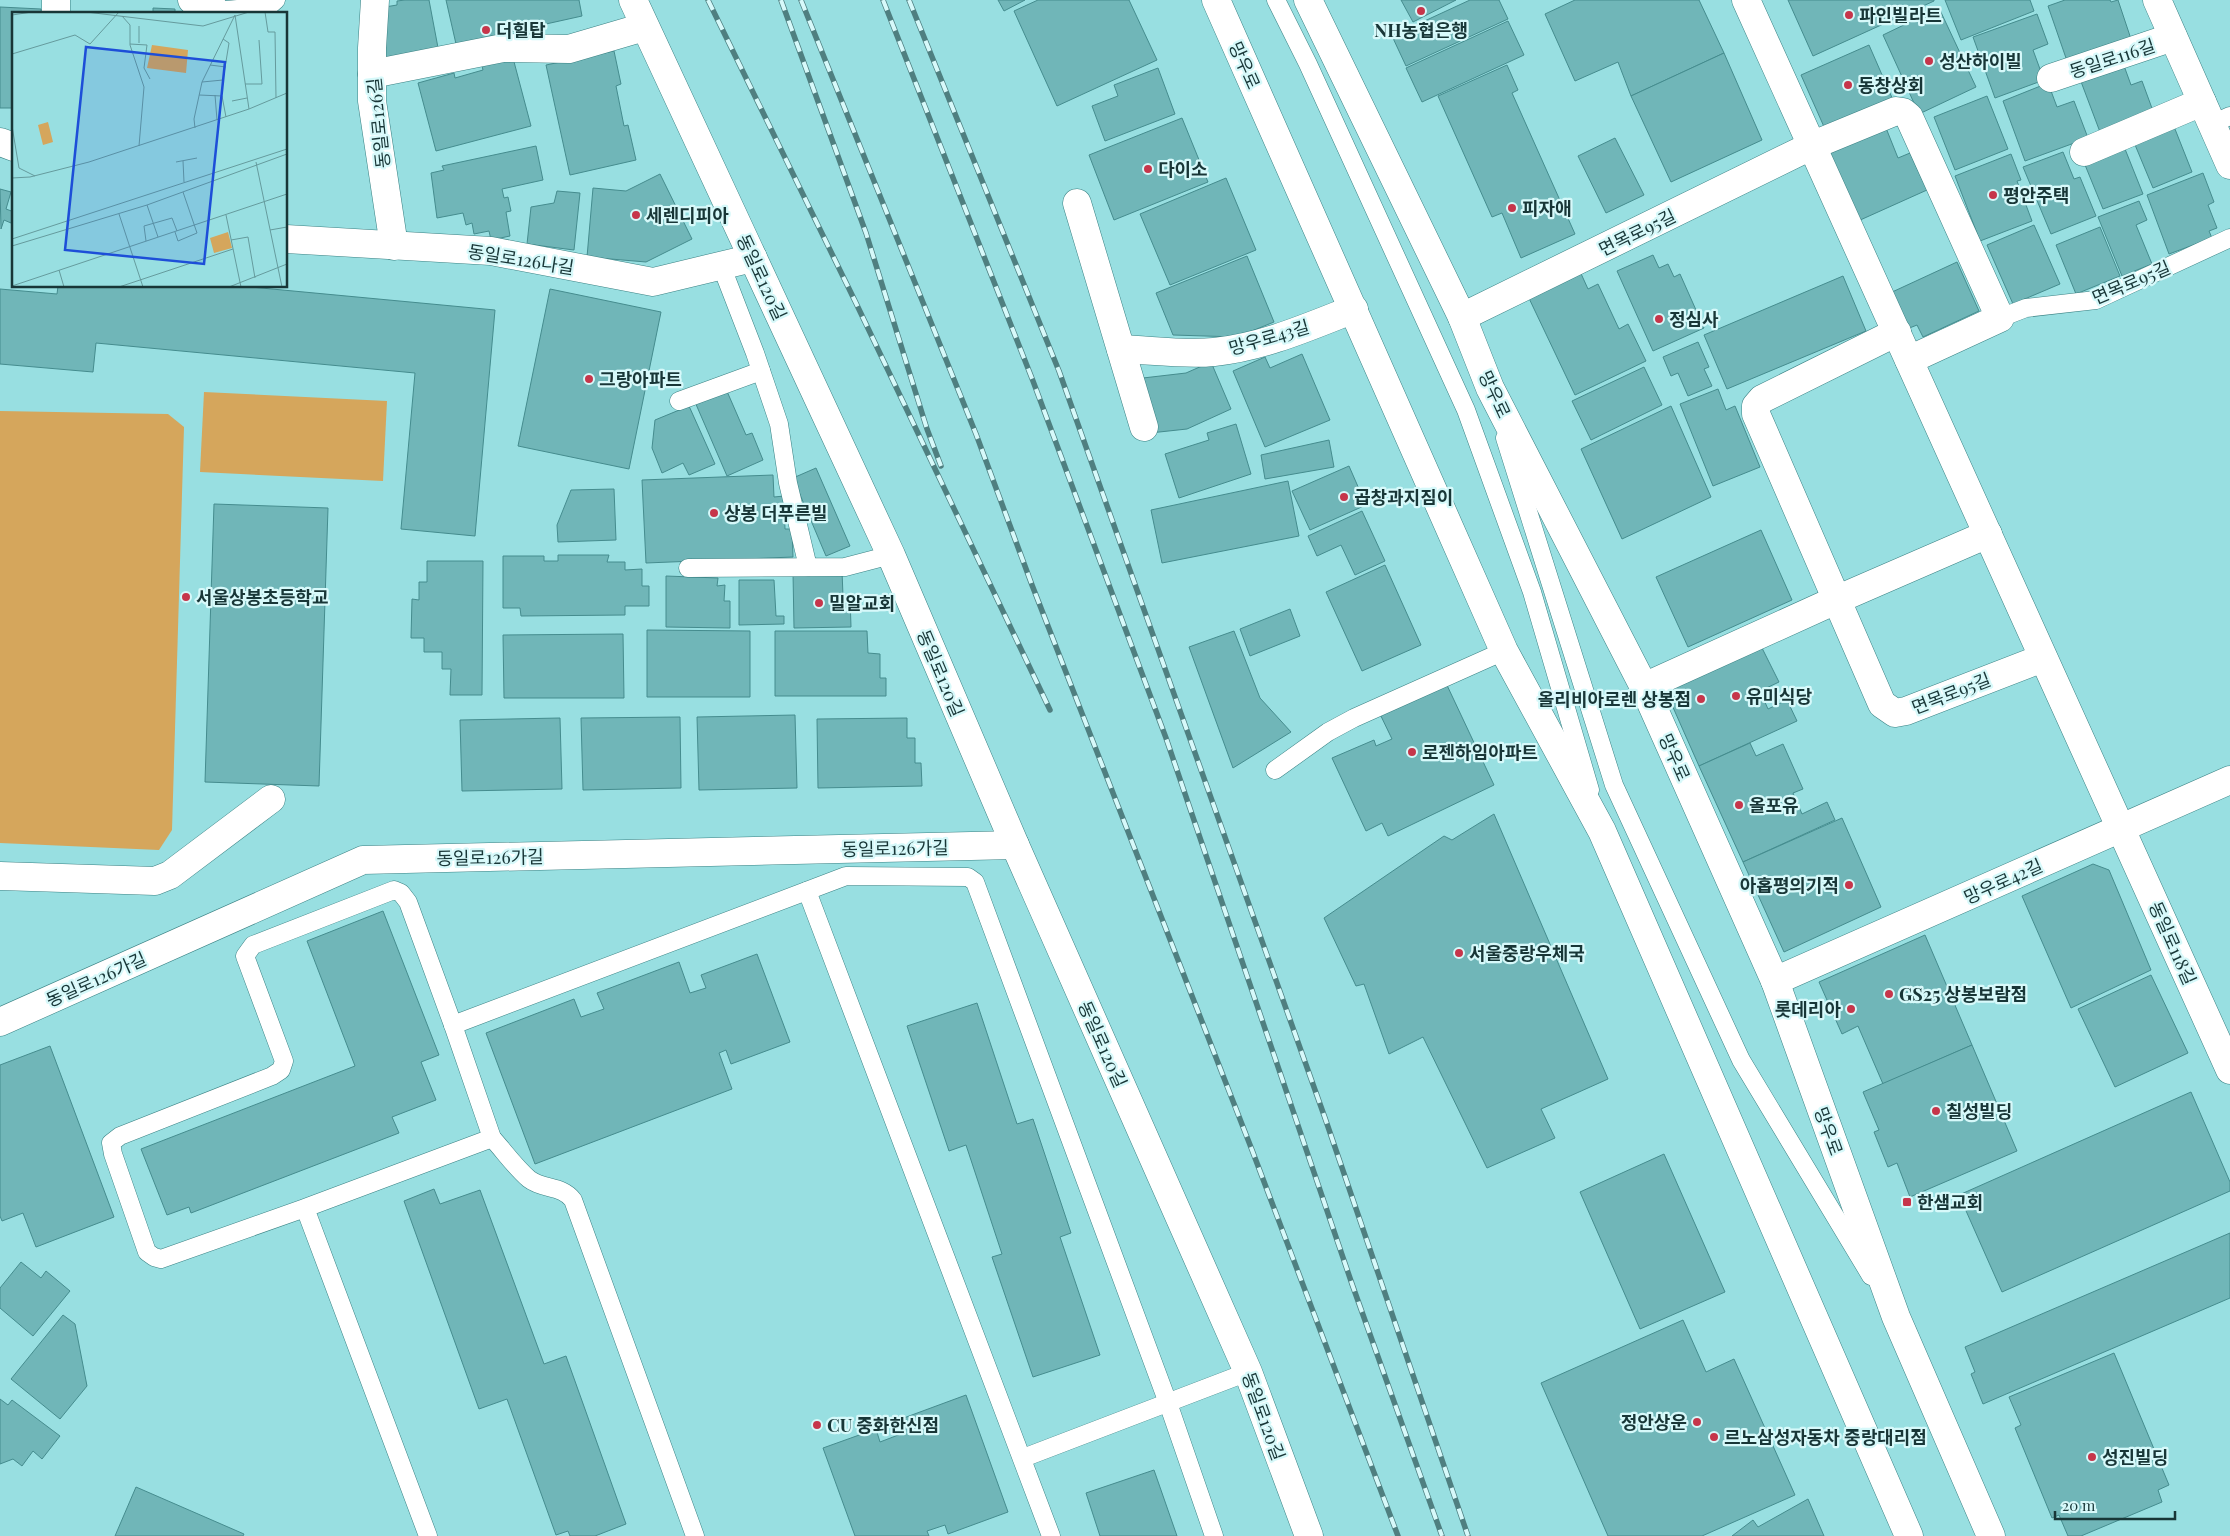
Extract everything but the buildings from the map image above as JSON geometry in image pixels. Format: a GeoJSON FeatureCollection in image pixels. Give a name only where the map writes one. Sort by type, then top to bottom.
{"type":"FeatureCollection","features":[{"type":"Feature","properties":{"kind":"street","name":"동일로126길"},"geometry":{"type":"LineString","coordinates":[[375,0],[372,48],[372,101],[394,246]]}},
{"type":"Feature","properties":{"kind":"street","name":"동일로120길"},"geometry":{"type":"LineString","coordinates":[[632,0],[891,555],[1015,845],[1248,1372],[1309,1536]]}},
{"type":"Feature","properties":{"kind":"street","name":"망우로"},"geometry":{"type":"LineString","coordinates":[[1216,0],[1504,650],[1602,831],[1909,1536]]}},
{"type":"Feature","properties":{"kind":"street","name":"망우로"},"geometry":{"type":"LineString","coordinates":[[1308,0],[1462,317],[1490,388],[1644,687],[1775,981],[1896,1317],[1991,1536]]}},
{"type":"Feature","properties":{"kind":"street"},"geometry":{"type":"LineString","coordinates":[[1746,0],[2122,829]]}},
{"type":"Feature","properties":{"kind":"street","name":"동일로116길"},"geometry":{"type":"LineString","coordinates":[[2157,0],[2173,37],[2215,114],[2230,165]]}},
{"type":"Feature","properties":{"kind":"street"},"geometry":{"type":"LineString","coordinates":[[372,74],[503,48],[576,47],[644,27]]}},
{"type":"Feature","properties":{"kind":"street","name":"동일로116길"},"geometry":{"type":"LineString","coordinates":[[2051,78],[2173,37]]}},
{"type":"Feature","properties":{"kind":"street","name":"면목로95길"},"geometry":{"type":"LineString","coordinates":[[1462,317],[1811,146],[1889,113],[1903,112],[1908,117],[2000,318],[1909,360]]}},
{"type":"Feature","properties":{"kind":"street"},"geometry":{"type":"LineString","coordinates":[[2084,152],[2215,114]]}},
{"type":"Feature","properties":{"kind":"street"},"geometry":{"type":"LineString","coordinates":[[0,142],[12,146]]}},
{"type":"Feature","properties":{"kind":"street"},"geometry":{"type":"LineString","coordinates":[[1077,203],[1144,427]]}},
{"type":"Feature","properties":{"kind":"street","name":"동일로126나길"},"geometry":{"type":"LineString","coordinates":[[288,239],[491,251],[653,282],[753,258]]}},
{"type":"Feature","properties":{"kind":"street","name":"망우로43길"},"geometry":{"type":"LineString","coordinates":[[1121,349],[1212,352],[1246,347],[1273,340],[1354,309]]}},
{"type":"Feature","properties":{"kind":"street","name":"면목로95길"},"geometry":{"type":"LineString","coordinates":[[1897,332],[1762,399],[1756,406],[1756,414],[1882,704],[1895,713],[2043,658]]}},
{"type":"Feature","properties":{"kind":"street"},"geometry":{"type":"LineString","coordinates":[[1644,687],[1988,534]]}},
{"type":"Feature","properties":{"kind":"street","name":"망우로42길"},"geometry":{"type":"LineString","coordinates":[[1775,981],[2230,780]]}},
{"type":"Feature","properties":{"kind":"street"},"geometry":{"type":"LineString","coordinates":[[0,876],[154,881],[170,875],[271,799]]}},
{"type":"Feature","properties":{"kind":"street","name":"동일로118길"},"geometry":{"type":"LineString","coordinates":[[2122,829],[2228,1060]]}},
{"type":"Feature","properties":{"kind":"street","name":"동일로126가길"},"geometry":{"type":"LineString","coordinates":[[0,1022],[363,860],[1015,845]]}},
{"type":"Feature","properties":{"kind":"lane"},"geometry":{"type":"LineString","coordinates":[[208,8],[269,6],[276,0]]}},
{"type":"Feature","properties":{"kind":"lane"},"geometry":{"type":"LineString","coordinates":[[1276,0],[1312,74],[1466,410],[1532,592],[1602,831]]}},
{"type":"Feature","properties":{"kind":"lane","name":"면목로95길"},"geometry":{"type":"LineString","coordinates":[[2000,318],[2026,308],[2096,300],[2230,238]]}},
{"type":"Feature","properties":{"kind":"lane","name":"동일로120길"},"geometry":{"type":"LineString","coordinates":[[720,265],[761,371],[779,424],[788,484],[808,568]]}},
{"type":"Feature","properties":{"kind":"lane"},"geometry":{"type":"LineString","coordinates":[[679,401],[761,371]]}},
{"type":"Feature","properties":{"kind":"lane"},"geometry":{"type":"LineString","coordinates":[[1490,388],[1614,785],[1741,1060],[1896,1317]]}},
{"type":"Feature","properties":{"kind":"lane"},"geometry":{"type":"LineString","coordinates":[[688,568],[808,568],[842,559],[891,555]]}},
{"type":"Feature","properties":{"kind":"lane"},"geometry":{"type":"LineString","coordinates":[[1275,770],[1328,732],[1354,718],[1504,650]]}},
{"type":"Feature","properties":{"kind":"lane"},"geometry":{"type":"LineString","coordinates":[[453,1025],[838,878],[856,875],[958,875],[968,877],[975,882],[1168,1403],[1214,1536]]}},
{"type":"Feature","properties":{"kind":"lane"},"geometry":{"type":"LineString","coordinates":[[492,1138],[305,1208],[161,1259],[147,1252],[113,1154],[112,1143],[120,1136],[272,1076],[281,1070],[284,1061],[245,956],[253,945],[394,890],[401,893],[408,902],[492,1138],[529,1178],[541,1186],[562,1190],[573,1200],[695,1536]]}},
{"type":"Feature","properties":{"kind":"lane"},"geometry":{"type":"LineString","coordinates":[[807,891],[1051,1536]]}},
{"type":"Feature","properties":{"kind":"lane"},"geometry":{"type":"LineString","coordinates":[[305,1208],[428,1536]]}},
{"type":"Feature","properties":{"kind":"lane"},"geometry":{"type":"LineString","coordinates":[[1023,1458],[1248,1372]]}},
{"type":"Feature","properties":{"kind":"shaded area"},"geometry":{"type":"Polygon","coordinates":[[[204,392],[387,401],[383,481],[200,472],[204,392]]]}},
{"type":"Feature","properties":{"kind":"shaded area"},"geometry":{"type":"Polygon","coordinates":[[[0,411],[168,414],[184,427],[172,830],[159,850],[0,843],[0,411]]]}},
{"type":"Feature","properties":{"kind":"railway"},"geometry":{"type":"LineString","coordinates":[[708,0],[855,301],[1050,710]]}},
{"type":"Feature","properties":{"kind":"railway"},"geometry":{"type":"LineString","coordinates":[[781,0],[866,233],[927,429],[941,466]]}},
{"type":"Feature","properties":{"kind":"railway"},"geometry":{"type":"LineString","coordinates":[[801,0],[976,434],[1032,585],[1252,1150],[1398,1536]]}},
{"type":"Feature","properties":{"kind":"railway"},"geometry":{"type":"LineString","coordinates":[[883,0],[1033,381],[1166,738],[1352,1284],[1442,1536]]}},
{"type":"Feature","properties":{"kind":"railway"},"geometry":{"type":"LineString","coordinates":[[909,0],[1059,371],[1325,1118],[1468,1536]]}},
{"type":"Feature","properties":{"kind":"place","name":"NH농협은행"},"geometry":{"type":"Point","coordinates":[1421,11]}},
{"type":"Feature","properties":{"kind":"place","name":"파인빌라트"},"geometry":{"type":"Point","coordinates":[1849,15]}},
{"type":"Feature","properties":{"kind":"place","name":"더힐탑"},"geometry":{"type":"Point","coordinates":[486,30]}},
{"type":"Feature","properties":{"kind":"place","name":"성산하이빌"},"geometry":{"type":"Point","coordinates":[1929,61]}},
{"type":"Feature","properties":{"kind":"place","name":"동창상회"},"geometry":{"type":"Point","coordinates":[1848,85]}},
{"type":"Feature","properties":{"kind":"place","name":"다이소"},"geometry":{"type":"Point","coordinates":[1148,169]}},
{"type":"Feature","properties":{"kind":"place","name":"평안주택"},"geometry":{"type":"Point","coordinates":[1993,195]}},
{"type":"Feature","properties":{"kind":"place","name":"피자애"},"geometry":{"type":"Point","coordinates":[1512,208]}},
{"type":"Feature","properties":{"kind":"place","name":"세렌디피아"},"geometry":{"type":"Point","coordinates":[636,215]}},
{"type":"Feature","properties":{"kind":"place","name":"정심사"},"geometry":{"type":"Point","coordinates":[1659,319]}},
{"type":"Feature","properties":{"kind":"place","name":"그랑아파트"},"geometry":{"type":"Point","coordinates":[589,379]}},
{"type":"Feature","properties":{"kind":"place","name":"곱창과지짐이"},"geometry":{"type":"Point","coordinates":[1344,497]}},
{"type":"Feature","properties":{"kind":"place","name":"상봉 더푸른빌"},"geometry":{"type":"Point","coordinates":[714,513]}},
{"type":"Feature","properties":{"kind":"place","name":"서울상봉초등학교"},"geometry":{"type":"Point","coordinates":[186,597]}},
{"type":"Feature","properties":{"kind":"place","name":"밀알교회"},"geometry":{"type":"Point","coordinates":[819,603]}},
{"type":"Feature","properties":{"kind":"place","name":"유미식당"},"geometry":{"type":"Point","coordinates":[1736,696]}},
{"type":"Feature","properties":{"kind":"place","name":"올리비아로렌 상봉점"},"geometry":{"type":"Point","coordinates":[1701,699]}},
{"type":"Feature","properties":{"kind":"place","name":"로젠하임아파트"},"geometry":{"type":"Point","coordinates":[1412,752]}},
{"type":"Feature","properties":{"kind":"place","name":"올포유"},"geometry":{"type":"Point","coordinates":[1739,805]}},
{"type":"Feature","properties":{"kind":"place","name":"아홉평의기적"},"geometry":{"type":"Point","coordinates":[1849,885]}},
{"type":"Feature","properties":{"kind":"place","name":"서울중랑우체국"},"geometry":{"type":"Point","coordinates":[1459,953]}},
{"type":"Feature","properties":{"kind":"place","name":"GS25 상봉보람점"},"geometry":{"type":"Point","coordinates":[1889,994]}},
{"type":"Feature","properties":{"kind":"place","name":"롯데리아"},"geometry":{"type":"Point","coordinates":[1851,1009]}},
{"type":"Feature","properties":{"kind":"place","name":"칠성빌딩"},"geometry":{"type":"Point","coordinates":[1936,1111]}},
{"type":"Feature","properties":{"kind":"place","name":"한샘교회"},"geometry":{"type":"Point","coordinates":[1907,1202]}},
{"type":"Feature","properties":{"kind":"place","name":"정안상운"},"geometry":{"type":"Point","coordinates":[1697,1422]}},
{"type":"Feature","properties":{"kind":"place","name":"CU 중화한신점"},"geometry":{"type":"Point","coordinates":[817,1425]}},
{"type":"Feature","properties":{"kind":"place","name":"르노삼성자동차 중랑대리점"},"geometry":{"type":"Point","coordinates":[1714,1437]}},
{"type":"Feature","properties":{"kind":"place","name":"성진빌딩"},"geometry":{"type":"Point","coordinates":[2092,1457]}}]}
